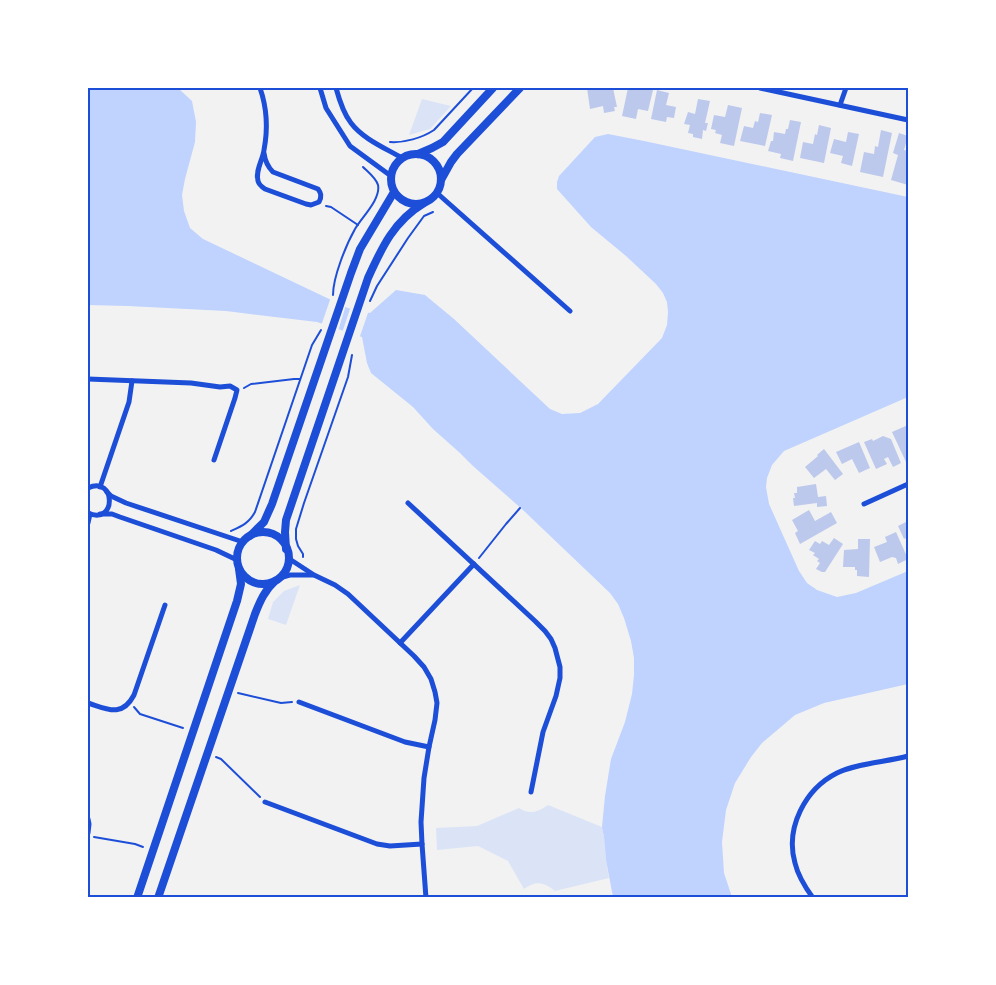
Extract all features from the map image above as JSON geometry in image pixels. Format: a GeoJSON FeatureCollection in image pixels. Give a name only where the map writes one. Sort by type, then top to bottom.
{"type":"FeatureCollection","features":[{"type":"Feature","properties":{"kind":"main road"},"geometry":{"type":"LineString","coordinates":[[424,203],[407,203],[399,198],[391,184],[393,169],[402,158],[418,154],[443,142],[493,88]]}},
{"type":"Feature","properties":{"kind":"main road"},"geometry":{"type":"LineString","coordinates":[[441,180],[457,154],[520,88]]}},
{"type":"Feature","properties":{"kind":"main road"},"geometry":{"type":"LineString","coordinates":[[158,898],[259,602],[269,587],[284,572],[287,565],[286,520],[359,303],[378,256],[394,228],[411,211],[431,199],[440,187],[440,172],[436,164],[429,158],[418,154]]}},
{"type":"Feature","properties":{"kind":"main road"},"geometry":{"type":"LineString","coordinates":[[137,898],[238,601],[241,584],[237,560],[239,547],[264,522],[272,504],[360,249],[394,192]]}},
{"type":"Feature","properties":{"kind":"main road"},"geometry":{"type":"LineString","coordinates":[[250,536],[258,533],[267,533],[282,541],[286,549]]}},
{"type":"Feature","properties":{"kind":"main road"},"geometry":{"type":"LineString","coordinates":[[239,569],[244,576],[259,584],[267,584],[277,579]]}},
{"type":"Feature","properties":{"kind":"street"},"geometry":{"type":"LineString","coordinates":[[260,88],[264,98],[267,123],[263,155],[257,179],[261,187],[306,204],[311,205],[319,202],[321,193],[318,188],[273,172],[268,168],[263,155]]}},
{"type":"Feature","properties":{"kind":"street"},"geometry":{"type":"LineString","coordinates":[[320,88],[326,108],[350,146],[391,176]]}},
{"type":"Feature","properties":{"kind":"street"},"geometry":{"type":"LineString","coordinates":[[336,88],[340,104],[350,123],[364,136],[402,158]]}},
{"type":"Feature","properties":{"kind":"street"},"geometry":{"type":"LineString","coordinates":[[760,88],[908,120]]}},
{"type":"Feature","properties":{"kind":"street"},"geometry":{"type":"LineString","coordinates":[[840,105],[846,88]]}},
{"type":"Feature","properties":{"kind":"street"},"geometry":{"type":"LineString","coordinates":[[436,193],[570,312]]}},
{"type":"Feature","properties":{"kind":"street"},"geometry":{"type":"LineString","coordinates":[[88,379],[191,382],[230,386],[237,390],[234,404],[214,460]]}},
{"type":"Feature","properties":{"kind":"street"},"geometry":{"type":"LineString","coordinates":[[100,486],[129,402],[132,381]]}},
{"type":"Feature","properties":{"kind":"street"},"geometry":{"type":"LineString","coordinates":[[864,504],[908,484]]}},
{"type":"Feature","properties":{"kind":"street"},"geometry":{"type":"LineString","coordinates":[[88,488],[100,486],[117,500],[243,542]]}},
{"type":"Feature","properties":{"kind":"street"},"geometry":{"type":"LineString","coordinates":[[100,514],[109,505],[107,492]]}},
{"type":"Feature","properties":{"kind":"street"},"geometry":{"type":"LineString","coordinates":[[408,503],[545,631],[553,643],[560,667],[559,686],[542,732],[531,792]]}},
{"type":"Feature","properties":{"kind":"street"},"geometry":{"type":"LineString","coordinates":[[88,523],[89,514],[112,514],[216,550],[237,560]]}},
{"type":"Feature","properties":{"kind":"street"},"geometry":{"type":"LineString","coordinates":[[288,558],[348,594],[414,656],[424,667],[431,679],[437,703],[429,747],[421,822],[426,898]]}},
{"type":"Feature","properties":{"kind":"street"},"geometry":{"type":"LineString","coordinates":[[400,643],[474,564]]}},
{"type":"Feature","properties":{"kind":"street"},"geometry":{"type":"LineString","coordinates":[[277,579],[290,576],[314,575]]}},
{"type":"Feature","properties":{"kind":"street"},"geometry":{"type":"LineString","coordinates":[[88,703],[116,710],[124,708],[130,702],[164,605]]}},
{"type":"Feature","properties":{"kind":"street"},"geometry":{"type":"LineString","coordinates":[[300,702],[405,742],[429,747]]}},
{"type":"Feature","properties":{"kind":"street"},"geometry":{"type":"LineString","coordinates":[[813,898],[794,862],[792,846],[794,827],[800,810],[810,794],[823,781],[838,772],[853,767],[908,756]]}},
{"type":"Feature","properties":{"kind":"street"},"geometry":{"type":"LineString","coordinates":[[266,802],[376,844],[390,846],[422,844]]}},
{"type":"Feature","properties":{"kind":"street"},"geometry":{"type":"LineString","coordinates":[[88,819],[89,835]]}},
{"type":"Feature","properties":{"kind":"path"},"geometry":{"type":"LineString","coordinates":[[385,142],[406,141],[428,134],[473,88]]}},
{"type":"Feature","properties":{"kind":"path"},"geometry":{"type":"LineString","coordinates":[[333,295],[334,284],[340,265],[351,238],[378,193],[378,184],[363,167]]}},
{"type":"Feature","properties":{"kind":"path"},"geometry":{"type":"LineString","coordinates":[[319,202],[331,207],[358,225]]}},
{"type":"Feature","properties":{"kind":"path"},"geometry":{"type":"LineString","coordinates":[[368,305],[377,286],[408,238],[424,216],[433,212]]}},
{"type":"Feature","properties":{"kind":"path"},"geometry":{"type":"LineString","coordinates":[[230,532],[246,524],[255,512],[312,345],[321,331]]}},
{"type":"Feature","properties":{"kind":"path"},"geometry":{"type":"LineString","coordinates":[[303,557],[296,539],[296,529],[348,377],[354,348]]}},
{"type":"Feature","properties":{"kind":"path"},"geometry":{"type":"LineString","coordinates":[[237,390],[251,384],[294,378],[300,379]]}},
{"type":"Feature","properties":{"kind":"path"},"geometry":{"type":"LineString","coordinates":[[474,564],[520,508]]}},
{"type":"Feature","properties":{"kind":"path"},"geometry":{"type":"LineString","coordinates":[[228,691],[281,703],[300,702]]}},
{"type":"Feature","properties":{"kind":"path"},"geometry":{"type":"LineString","coordinates":[[130,702],[140,714],[183,728]]}},
{"type":"Feature","properties":{"kind":"path"},"geometry":{"type":"LineString","coordinates":[[207,753],[221,760],[266,802]]}},
{"type":"Feature","properties":{"kind":"path"},"geometry":{"type":"LineString","coordinates":[[89,835],[143,847]]}},
{"type":"Feature","properties":{"kind":"shaded area"},"geometry":{"type":"Polygon","coordinates":[[[422,99],[451,106],[430,129],[409,135],[422,99]]]}},
{"type":"Feature","properties":{"kind":"shaded area"},"geometry":{"type":"Polygon","coordinates":[[[300,585],[286,625],[268,619],[273,602],[284,591],[300,585]]]}},
{"type":"Feature","properties":{"kind":"shaded area"},"geometry":{"type":"Polygon","coordinates":[[[548,805],[602,827],[609,878],[555,891],[540,883],[532,884],[524,889],[508,861],[478,846],[437,850],[436,828],[477,826],[519,808],[534,812],[548,805]]]}},
{"type":"Feature","properties":{"kind":"water"},"geometry":{"type":"Polygon","coordinates":[[[88,88],[178,88],[192,101],[196,122],[195,142],[182,195],[184,211],[190,228],[203,239],[348,308],[370,313],[396,290],[425,295],[454,319],[550,409],[562,414],[580,413],[598,404],[662,338],[667,325],[667,302],[656,284],[591,227],[557,189],[559,176],[595,137],[608,134],[908,197],[908,397],[784,451],[772,465],[766,487],[769,504],[799,571],[807,583],[817,590],[837,597],[856,593],[908,571],[908,684],[824,703],[795,715],[762,743],[735,783],[726,810],[722,842],[724,873],[732,897],[613,897],[602,827],[611,759],[625,722],[632,694],[634,675],[631,641],[618,604],[610,593],[523,510],[433,429],[413,407],[371,373],[362,337],[317,322],[226,311],[88,305],[88,88]]]}},
{"type":"Feature","properties":{"kind":"pier"},"geometry":{"type":"Polygon","coordinates":[[[331,297],[346,305],[338,331],[321,326],[331,297]]]}},
{"type":"Feature","properties":{"kind":"pier"},"geometry":{"type":"Polygon","coordinates":[[[351,306],[369,310],[359,339],[342,333],[351,306]]]}},
{"type":"Feature","properties":{"kind":"building"},"geometry":{"type":"Polygon","coordinates":[[[587,88],[599,88],[599,90],[602,88],[613,88],[617,107],[614,107],[615,111],[604,113],[603,106],[590,109],[587,88]]]}},
{"type":"Feature","properties":{"kind":"building"},"geometry":{"type":"Polygon","coordinates":[[[628,88],[653,90],[648,111],[638,109],[636,119],[622,116],[628,88]]]}},
{"type":"Feature","properties":{"kind":"building"},"geometry":{"type":"Polygon","coordinates":[[[657,90],[669,93],[666,105],[676,107],[674,118],[667,117],[666,122],[651,119],[657,90]]]}},
{"type":"Feature","properties":{"kind":"building"},"geometry":{"type":"Polygon","coordinates":[[[698,99],[710,101],[705,123],[708,123],[706,131],[703,130],[702,139],[693,137],[693,134],[688,133],[690,125],[684,124],[688,112],[695,114],[698,99]]]}},
{"type":"Feature","properties":{"kind":"building"},"geometry":{"type":"Polygon","coordinates":[[[728,105],[742,108],[734,146],[720,143],[722,135],[715,133],[716,130],[711,129],[714,115],[725,117],[728,105]]]}},
{"type":"Feature","properties":{"kind":"building"},"geometry":{"type":"Polygon","coordinates":[[[760,113],[772,115],[765,146],[740,141],[744,126],[753,128],[755,121],[758,122],[760,113]]]}},
{"type":"Feature","properties":{"kind":"building"},"geometry":{"type":"Polygon","coordinates":[[[790,120],[801,122],[793,161],[780,158],[781,154],[768,151],[771,141],[773,141],[774,132],[785,134],[790,120]]]}},
{"type":"Feature","properties":{"kind":"building"},"geometry":{"type":"Polygon","coordinates":[[[819,125],[831,128],[824,163],[800,158],[803,142],[813,144],[819,125]]]}},
{"type":"Feature","properties":{"kind":"building"},"geometry":{"type":"Polygon","coordinates":[[[881,130],[892,133],[883,177],[860,172],[864,152],[874,154],[875,146],[878,147],[881,130]]]}},
{"type":"Feature","properties":{"kind":"building"},"geometry":{"type":"Polygon","coordinates":[[[848,132],[859,134],[852,166],[841,163],[843,156],[830,153],[834,139],[846,142],[848,132]]]}},
{"type":"Feature","properties":{"kind":"building"},"geometry":{"type":"Polygon","coordinates":[[[899,133],[908,136],[904,150],[908,151],[908,185],[891,180],[898,155],[893,153],[899,133]]]}},
{"type":"Feature","properties":{"kind":"building"},"geometry":{"type":"Polygon","coordinates":[[[908,425],[908,461],[906,462],[892,432],[908,425]]]}},
{"type":"Feature","properties":{"kind":"building"},"geometry":{"type":"Polygon","coordinates":[[[883,436],[891,439],[901,463],[893,467],[888,457],[884,459],[887,464],[876,469],[864,442],[872,439],[873,441],[883,436]]]}},
{"type":"Feature","properties":{"kind":"building"},"geometry":{"type":"Polygon","coordinates":[[[859,442],[870,468],[859,473],[852,459],[842,464],[836,452],[859,442]]]}},
{"type":"Feature","properties":{"kind":"building"},"geometry":{"type":"Polygon","coordinates":[[[824,449],[843,474],[835,480],[826,469],[814,478],[805,467],[824,449]]]}},
{"type":"Feature","properties":{"kind":"building"},"geometry":{"type":"Polygon","coordinates":[[[816,484],[818,497],[826,496],[827,506],[817,507],[817,503],[794,506],[793,498],[795,498],[794,493],[797,493],[797,487],[816,484]]]}},
{"type":"Feature","properties":{"kind":"building"},"geometry":{"type":"Polygon","coordinates":[[[809,510],[815,521],[831,512],[837,523],[800,544],[795,533],[798,531],[792,520],[809,510]]]}},
{"type":"Feature","properties":{"kind":"building"},"geometry":{"type":"Polygon","coordinates":[[[908,521],[908,537],[904,539],[898,526],[908,521]]]}},
{"type":"Feature","properties":{"kind":"building"},"geometry":{"type":"Polygon","coordinates":[[[896,532],[908,559],[898,564],[896,558],[892,557],[880,562],[874,547],[887,542],[885,537],[896,532]]]}},
{"type":"Feature","properties":{"kind":"building"},"geometry":{"type":"Polygon","coordinates":[[[834,538],[843,544],[825,572],[822,572],[816,569],[820,563],[817,561],[819,559],[813,555],[815,553],[809,550],[815,541],[820,544],[822,541],[829,545],[834,538]]]}},
{"type":"Feature","properties":{"kind":"building"},"geometry":{"type":"Polygon","coordinates":[[[858,539],[870,539],[869,577],[857,576],[855,567],[843,567],[844,550],[858,549],[858,539]]]}}]}
